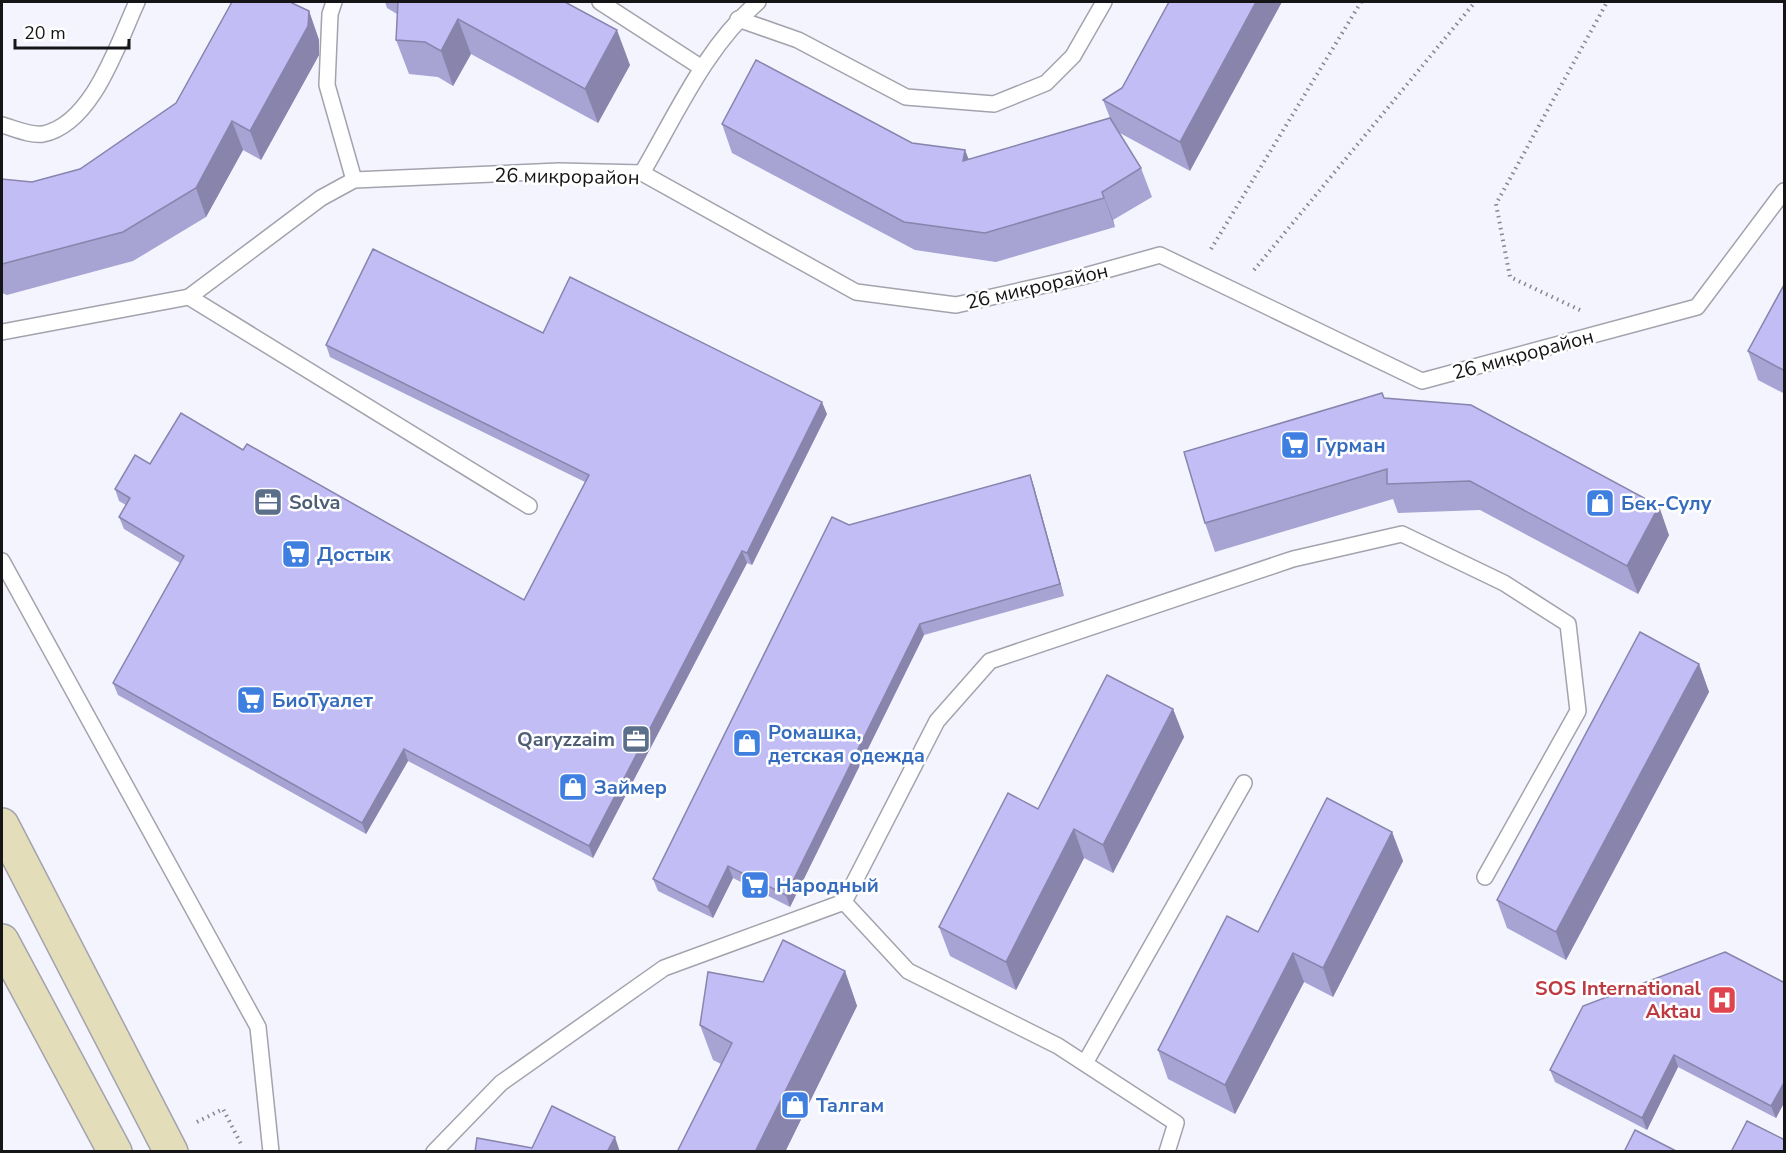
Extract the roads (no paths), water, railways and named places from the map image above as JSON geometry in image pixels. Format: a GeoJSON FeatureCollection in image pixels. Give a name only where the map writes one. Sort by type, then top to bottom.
{"type":"FeatureCollection","features":[{"type":"Feature","properties":{"kind":"main road"},"geometry":{"type":"LineString","coordinates":[[2,825],[171,1152]]}},
{"type":"Feature","properties":{"kind":"main road"},"geometry":{"type":"LineString","coordinates":[[2,941],[115,1152]]}},
{"type":"Feature","properties":{"kind":"lane"},"geometry":{"type":"LineString","coordinates":[[2,125],[41,134],[65,125],[90,100],[137,2]]}},
{"type":"Feature","properties":{"kind":"lane"},"geometry":{"type":"LineString","coordinates":[[334,2],[330,14],[327,85],[354,180]]}},
{"type":"Feature","properties":{"kind":"lane"},"geometry":{"type":"LineString","coordinates":[[600,2],[702,68]]}},
{"type":"Feature","properties":{"kind":"lane"},"geometry":{"type":"LineString","coordinates":[[642,173],[702,68],[738,19],[759,2]]}},
{"type":"Feature","properties":{"kind":"lane"},"geometry":{"type":"LineString","coordinates":[[738,19],[798,40],[906,97],[994,104],[1046,83],[1073,56],[1104,2]]}},
{"type":"Feature","properties":{"kind":"lane","name":"26 микрорайон"},"geometry":{"type":"LineString","coordinates":[[189,297],[321,198],[354,180],[559,171],[642,173],[856,292],[956,305],[1081,277],[1160,255],[1422,381],[1697,307],[1785,191]]}},
{"type":"Feature","properties":{"kind":"lane"},"geometry":{"type":"LineString","coordinates":[[2,332],[189,297],[529,506]]}},
{"type":"Feature","properties":{"kind":"lane"},"geometry":{"type":"LineString","coordinates":[[434,1152],[501,1083],[664,968],[844,902],[937,721],[990,661],[1293,559],[1402,534],[1504,583],[1568,624],[1578,711],[1485,877]]}},
{"type":"Feature","properties":{"kind":"lane"},"geometry":{"type":"LineString","coordinates":[[2,561],[258,1026],[271,1152]]}},
{"type":"Feature","properties":{"kind":"lane"},"geometry":{"type":"LineString","coordinates":[[1085,1063],[1244,783]]}},
{"type":"Feature","properties":{"kind":"lane"},"geometry":{"type":"LineString","coordinates":[[844,902],[908,971],[1058,1046],[1176,1124],[1167,1152]]}},
{"type":"Feature","properties":{"kind":"place","name":"Гурман"},"geometry":{"type":"Point","coordinates":[1295,445]}},
{"type":"Feature","properties":{"kind":"place","name":"Solva"},"geometry":{"type":"Point","coordinates":[268,502]}},
{"type":"Feature","properties":{"kind":"place","name":"Бек-Сулу"},"geometry":{"type":"Point","coordinates":[1600,503]}},
{"type":"Feature","properties":{"kind":"place","name":"Достык"},"geometry":{"type":"Point","coordinates":[296,554]}},
{"type":"Feature","properties":{"kind":"place","name":"БиоТуалет"},"geometry":{"type":"Point","coordinates":[251,700]}},
{"type":"Feature","properties":{"kind":"place","name":"Qaryzzaim"},"geometry":{"type":"Point","coordinates":[636,739]}},
{"type":"Feature","properties":{"kind":"place","name":"Ромашка, детская одежда"},"geometry":{"type":"Point","coordinates":[747,743]}},
{"type":"Feature","properties":{"kind":"place","name":"Займер"},"geometry":{"type":"Point","coordinates":[573,787]}},
{"type":"Feature","properties":{"kind":"place","name":"Народный"},"geometry":{"type":"Point","coordinates":[755,885]}},
{"type":"Feature","properties":{"kind":"place","name":"SOS International Aktau"},"geometry":{"type":"Point","coordinates":[1722,1000]}},
{"type":"Feature","properties":{"kind":"place","name":"Талгам"},"geometry":{"type":"Point","coordinates":[795,1105]}}]}
